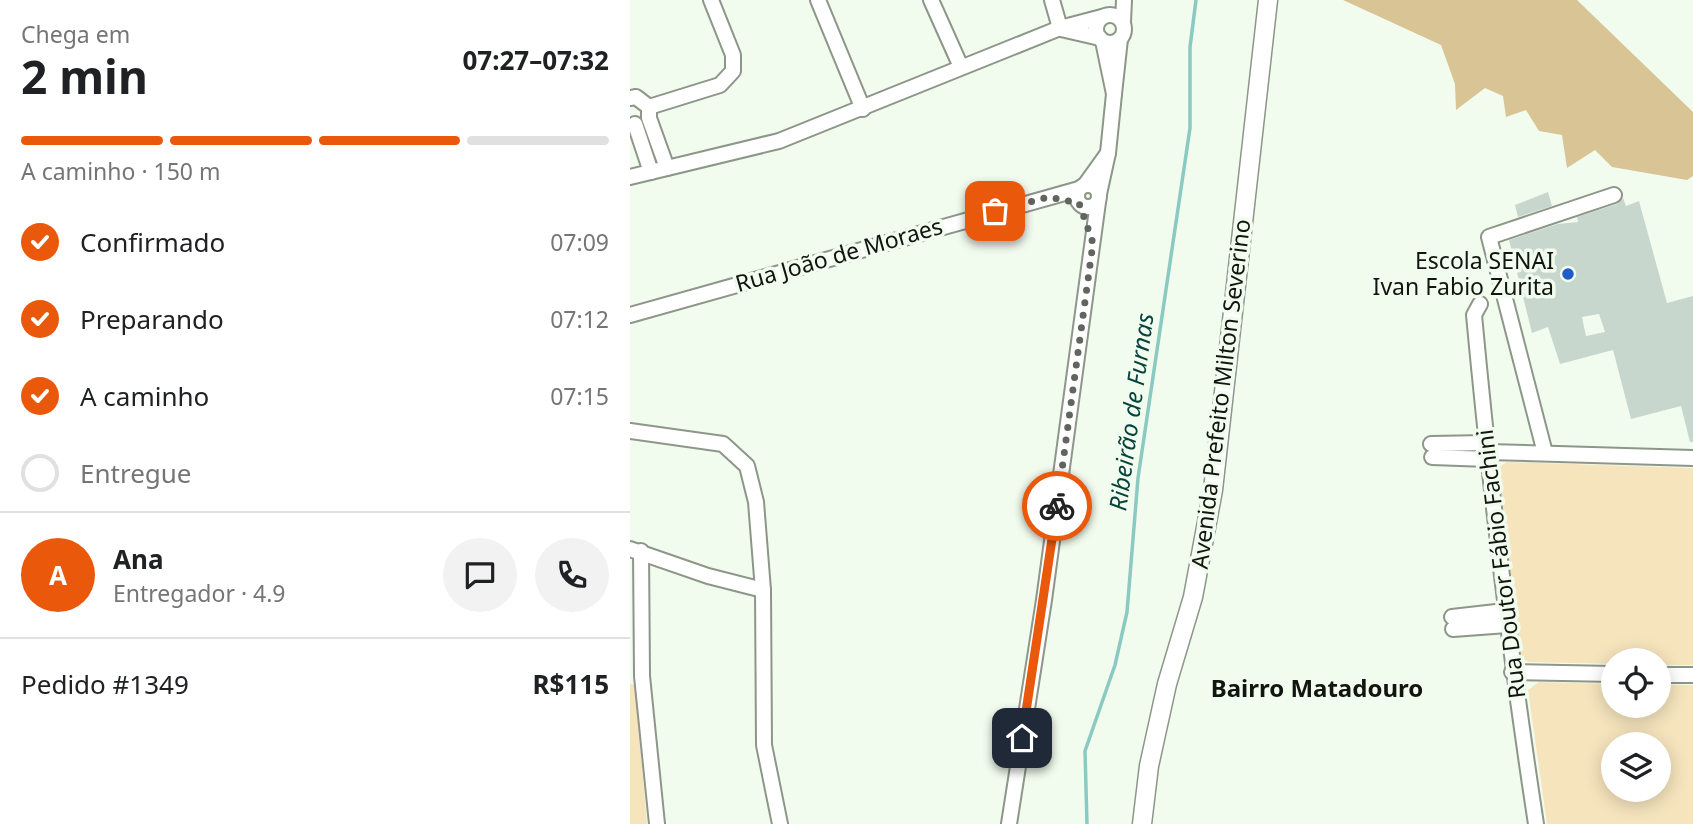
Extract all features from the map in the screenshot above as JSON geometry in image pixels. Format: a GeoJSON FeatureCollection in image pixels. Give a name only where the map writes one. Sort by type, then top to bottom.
{"type":"FeatureCollection","features":[{"type":"Feature","properties":{"kind":"main road","name":"Avenida Prefeito Milton Severino"},"geometry":{"type":"LineString","coordinates":[[1142,824],[1149,766],[1167,684],[1194,597],[1213,490],[1268,0]]}},
{"type":"Feature","properties":{"kind":"street"},"geometry":{"type":"LineString","coordinates":[[649,113],[720,85],[733,71],[733,55],[712,0]]}},
{"type":"Feature","properties":{"kind":"street"},"geometry":{"type":"LineString","coordinates":[[818,0],[863,109]]}},
{"type":"Feature","properties":{"kind":"street"},"geometry":{"type":"LineString","coordinates":[[931,0],[961,67]]}},
{"type":"Feature","properties":{"kind":"street"},"geometry":{"type":"LineString","coordinates":[[1052,0],[1060,28]]}},
{"type":"Feature","properties":{"kind":"street"},"geometry":{"type":"LineString","coordinates":[[1114,94],[1097,24],[1115,0]]}},
{"type":"Feature","properties":{"kind":"street"},"geometry":{"type":"LineString","coordinates":[[1009,824],[1044,600],[1099,198],[1108,153],[1120,39],[1124,30],[1124,0]]}},
{"type":"Feature","properties":{"kind":"street"},"geometry":{"type":"LineString","coordinates":[[630,177],[779,141],[1060,28],[1104,16],[1116,16],[1122,22]]}},
{"type":"Feature","properties":{"kind":"street"},"geometry":{"type":"LineString","coordinates":[[1060,28],[1112,43],[1120,39]]}},
{"type":"Feature","properties":{"kind":"street"},"geometry":{"type":"LineString","coordinates":[[630,92],[630,97],[636,97],[649,113],[667,168]]}},
{"type":"Feature","properties":{"kind":"street"},"geometry":{"type":"LineString","coordinates":[[649,113],[646,122],[632,123],[651,172]]}},
{"type":"Feature","properties":{"kind":"street"},"geometry":{"type":"LineString","coordinates":[[1093,243],[1081,196],[1108,153]]}},
{"type":"Feature","properties":{"kind":"street"},"geometry":{"type":"LineString","coordinates":[[1081,196],[1093,186],[1099,198]]}},
{"type":"Feature","properties":{"kind":"street"},"geometry":{"type":"LineString","coordinates":[[1545,453],[1489,237],[1614,195]]}},
{"type":"Feature","properties":{"kind":"street"},"geometry":{"type":"LineString","coordinates":[[1081,196],[1089,208],[1099,198]]}},
{"type":"Feature","properties":{"kind":"street","name":"Rua João de Moraes"},"geometry":{"type":"LineString","coordinates":[[630,315],[1049,197],[1081,196]]}},
{"type":"Feature","properties":{"kind":"street","name":"Rua Doutor Fábio Fachini"},"geometry":{"type":"LineString","coordinates":[[1480,304],[1474,315],[1487,451],[1512,672],[1536,824]]}},
{"type":"Feature","properties":{"kind":"street"},"geometry":{"type":"LineString","coordinates":[[630,431],[723,444],[747,466],[756,502],[763,590],[764,745],[780,824]]}},
{"type":"Feature","properties":{"kind":"street"},"geometry":{"type":"LineString","coordinates":[[1432,450],[1693,458]]}},
{"type":"Feature","properties":{"kind":"street"},"geometry":{"type":"LineString","coordinates":[[657,824],[636,675],[635,550],[708,576],[763,590]]}},
{"type":"Feature","properties":{"kind":"street"},"geometry":{"type":"LineString","coordinates":[[1453,623],[1506,618]]}},
{"type":"Feature","properties":{"kind":"street"},"geometry":{"type":"LineString","coordinates":[[1512,672],[1601,674]]}},
{"type":"Feature","properties":{"kind":"street"},"geometry":{"type":"LineString","coordinates":[[1671,675],[1693,675]]}},
{"type":"Feature","properties":{"kind":"shaded area"},"geometry":{"type":"Polygon","coordinates":[[[1343,0],[1577,0],[1693,112],[1693,176],[1687,180],[1612,167],[1595,150],[1567,168],[1562,135],[1539,131],[1526,110],[1506,117],[1503,96],[1485,88],[1456,110],[1455,84],[1441,45],[1343,0]]]}},
{"type":"Feature","properties":{"kind":"shaded area"},"geometry":{"type":"Polygon","coordinates":[[[1507,462],[1693,468],[1693,665],[1671,665],[1671,648],[1601,648],[1601,664],[1528,662],[1519,656],[1499,467],[1507,462]]]}},
{"type":"Feature","properties":{"kind":"shaded area"},"geometry":{"type":"Polygon","coordinates":[[[1539,682],[1601,684],[1601,718],[1671,718],[1671,685],[1693,685],[1693,824],[1547,824],[1528,690],[1539,682]]]}},
{"type":"Feature","properties":{"kind":"shaded area"},"geometry":{"type":"Polygon","coordinates":[[[630,684],[635,685],[647,824],[630,824],[630,684]]]}},
{"type":"Feature","properties":{"kind":"building"},"geometry":{"type":"Polygon","coordinates":[[[1548,192],[1552,206],[1518,217],[1515,205],[1548,192]]]}},
{"type":"Feature","properties":{"kind":"building"},"geometry":{"type":"Polygon","coordinates":[[[1623,198],[1626,206],[1639,201],[1667,303],[1693,296],[1693,442],[1690,442],[1681,406],[1631,419],[1613,350],[1560,364],[1548,327],[1532,333],[1509,240],[1558,224],[1578,222],[1577,217],[1617,204],[1623,198]],[[1599,314],[1582,317],[1586,336],[1605,332],[1599,314]]]}},
{"type":"Feature","properties":{"kind":"waterway","name":"Ribeirão de Furnas"},"geometry":{"type":"LineString","coordinates":[[1087,824],[1085,751],[1115,665],[1127,612],[1138,478],[1190,128],[1190,47],[1196,0]]}},
{"type":"Feature","properties":{"kind":"way so far"},"geometry":{"type":"LineString","coordinates":[[995,211],[1049,197],[1079,203],[1093,243],[1057,506]]}},
{"type":"Feature","properties":{"kind":"place","name":"Escola SENAI Ivan Fabio Zurita"},"geometry":{"type":"Point","coordinates":[1568,274]}},
{"type":"Feature","properties":{"kind":"district","name":"Bairro Matadouro"},"geometry":{"type":"Point","coordinates":[1317,689]}},
{"type":"Feature","properties":{"kind":"route"},"geometry":{"type":"LineString","coordinates":[[1022,738],[1057,506]]}}]}
